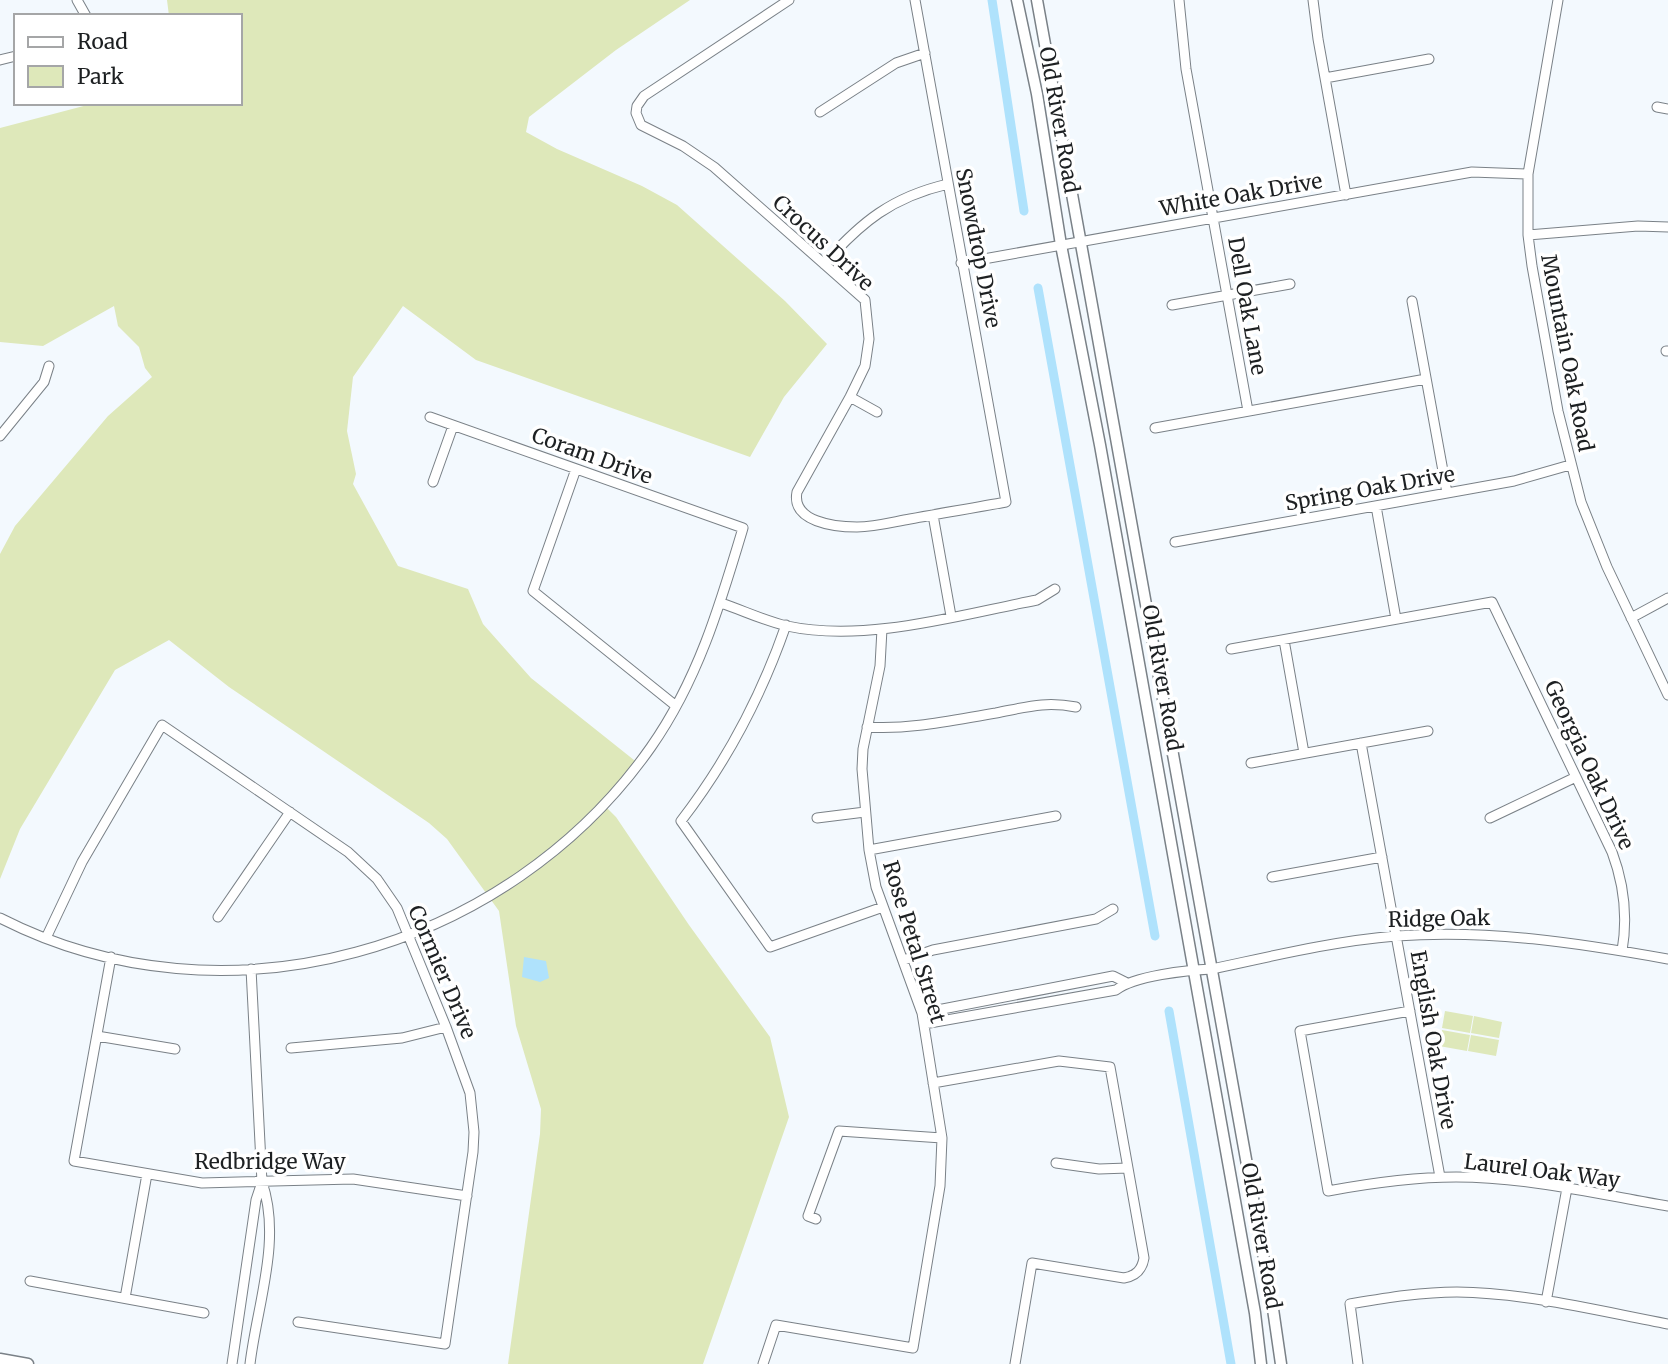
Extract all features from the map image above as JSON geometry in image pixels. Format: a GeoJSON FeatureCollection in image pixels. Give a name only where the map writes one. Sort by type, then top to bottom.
{"type":"FeatureCollection","features":[{"type":"Feature","properties":{"kind":"main road","name":"Old River Road"},"geometry":{"type":"LineString","coordinates":[[1017,0],[1037,94],[1061,244],[1101,445],[1255,1313],[1261,1364]]}},
{"type":"Feature","properties":{"kind":"main road","name":"Old River Road"},"geometry":{"type":"LineString","coordinates":[[1037,0],[1281,1364]]}},
{"type":"Feature","properties":{"kind":"main road"},"geometry":{"type":"LineString","coordinates":[[0,1359],[28,1364]]}},
{"type":"Feature","properties":{"kind":"street","name":"Crocus Drive"},"geometry":{"type":"LineString","coordinates":[[789,0],[645,96],[637,106],[636,113],[641,125],[683,146],[714,167],[865,300],[869,324],[867,353],[859,380],[797,492],[797,505],[807,516],[849,526],[869,526],[933,515]]}},
{"type":"Feature","properties":{"kind":"street","name":"Snowdrop Drive"},"geometry":{"type":"LineString","coordinates":[[915,0],[1006,502],[933,515]]}},
{"type":"Feature","properties":{"kind":"street","name":"Dell Oak Lane"},"geometry":{"type":"LineString","coordinates":[[1179,0],[1186,69],[1248,411]]}},
{"type":"Feature","properties":{"kind":"street"},"geometry":{"type":"LineString","coordinates":[[1314,0],[1346,195]]}},
{"type":"Feature","properties":{"kind":"street","name":"Mountain Oak Road"},"geometry":{"type":"LineString","coordinates":[[1558,0],[1528,174],[1528,235],[1570,466],[1594,536],[1667,689]]}},
{"type":"Feature","properties":{"kind":"street"},"geometry":{"type":"LineString","coordinates":[[820,112],[896,63],[925,53]]}},
{"type":"Feature","properties":{"kind":"street"},"geometry":{"type":"LineString","coordinates":[[1325,78],[1429,59]]}},
{"type":"Feature","properties":{"kind":"street"},"geometry":{"type":"LineString","coordinates":[[1657,107],[1668,109]]}},
{"type":"Feature","properties":{"kind":"street","name":"White Oak Drive"},"geometry":{"type":"LineString","coordinates":[[961,263],[1472,172],[1528,174]]}},
{"type":"Feature","properties":{"kind":"street"},"geometry":{"type":"LineString","coordinates":[[824,264],[848,236],[878,211],[910,195],[948,184]]}},
{"type":"Feature","properties":{"kind":"street"},"geometry":{"type":"LineString","coordinates":[[1528,235],[1638,226],[1668,227]]}},
{"type":"Feature","properties":{"kind":"street"},"geometry":{"type":"LineString","coordinates":[[1172,306],[1290,284]]}},
{"type":"Feature","properties":{"kind":"street"},"geometry":{"type":"LineString","coordinates":[[1412,301],[1447,493]]}},
{"type":"Feature","properties":{"kind":"street"},"geometry":{"type":"LineString","coordinates":[[0,436],[3,426],[44,382],[49,366]]}},
{"type":"Feature","properties":{"kind":"street"},"geometry":{"type":"LineString","coordinates":[[1155,428],[1426,379]]}},
{"type":"Feature","properties":{"kind":"street"},"geometry":{"type":"LineString","coordinates":[[850,397],[877,412]]}},
{"type":"Feature","properties":{"kind":"street","name":"Coram Drive"},"geometry":{"type":"LineString","coordinates":[[430,417],[743,528],[721,603]]}},
{"type":"Feature","properties":{"kind":"street"},"geometry":{"type":"LineString","coordinates":[[433,482],[453,426]]}},
{"type":"Feature","properties":{"kind":"street","name":"Spring Oak Drive"},"geometry":{"type":"LineString","coordinates":[[1175,542],[1514,481],[1570,466]]}},
{"type":"Feature","properties":{"kind":"street"},"geometry":{"type":"LineString","coordinates":[[576,469],[533,591],[676,706]]}},
{"type":"Feature","properties":{"kind":"street"},"geometry":{"type":"LineString","coordinates":[[1231,649],[1396,619],[1376,506]]}},
{"type":"Feature","properties":{"kind":"street"},"geometry":{"type":"LineString","coordinates":[[933,515],[951,616]]}},
{"type":"Feature","properties":{"kind":"street"},"geometry":{"type":"LineString","coordinates":[[0,918],[46,938],[111,957],[179,968],[251,969],[341,957],[410,935],[443,921],[520,878],[569,839],[632,773],[676,706],[704,649],[721,603],[786,625],[846,632],[882,629],[1037,600],[1055,589]]}},
{"type":"Feature","properties":{"kind":"street"},"geometry":{"type":"LineString","coordinates":[[1631,618],[1668,598]]}},
{"type":"Feature","properties":{"kind":"street","name":"Georgia Oak Drive"},"geometry":{"type":"LineString","coordinates":[[1396,619],[1492,602],[1617,866],[1625,905],[1622,951]]}},
{"type":"Feature","properties":{"kind":"street"},"geometry":{"type":"LineString","coordinates":[[786,625],[765,680],[743,726],[718,771],[681,821],[770,947],[883,907]]}},
{"type":"Feature","properties":{"kind":"street","name":"Rose Petal Street"},"geometry":{"type":"LineString","coordinates":[[764,1364],[776,1325],[913,1348],[940,1186],[942,1138],[922,1013],[876,887],[865,812],[862,769],[867,727],[880,666],[882,629]]}},
{"type":"Feature","properties":{"kind":"street"},"geometry":{"type":"LineString","coordinates":[[1284,640],[1304,753]]}},
{"type":"Feature","properties":{"kind":"street"},"geometry":{"type":"LineString","coordinates":[[867,727],[926,726],[1052,702],[1076,707]]}},
{"type":"Feature","properties":{"kind":"street","name":"Cormier Drive"},"geometry":{"type":"LineString","coordinates":[[46,938],[82,862],[162,725],[363,865],[387,892],[410,935],[465,1075],[473,1113],[473,1152],[445,1344],[298,1322]]}},
{"type":"Feature","properties":{"kind":"street"},"geometry":{"type":"LineString","coordinates":[[1251,763],[1428,731]]}},
{"type":"Feature","properties":{"kind":"street","name":"English Oak Drive"},"geometry":{"type":"LineString","coordinates":[[1361,743],[1440,1177]]}},
{"type":"Feature","properties":{"kind":"street"},"geometry":{"type":"LineString","coordinates":[[1490,818],[1576,777]]}},
{"type":"Feature","properties":{"kind":"street"},"geometry":{"type":"LineString","coordinates":[[218,917],[289,812]]}},
{"type":"Feature","properties":{"kind":"street"},"geometry":{"type":"LineString","coordinates":[[817,818],[865,812]]}},
{"type":"Feature","properties":{"kind":"street"},"geometry":{"type":"LineString","coordinates":[[869,850],[1056,816]]}},
{"type":"Feature","properties":{"kind":"street"},"geometry":{"type":"LineString","coordinates":[[1272,877],[1382,857]]}},
{"type":"Feature","properties":{"kind":"street"},"geometry":{"type":"LineString","coordinates":[[904,960],[933,950],[1096,919],[1113,909]]}},
{"type":"Feature","properties":{"kind":"street","name":"Ridge Oak"},"geometry":{"type":"LineString","coordinates":[[924,1024],[1116,990],[1125,982],[1212,969],[1328,944],[1396,936],[1514,936],[1668,959]]}},
{"type":"Feature","properties":{"kind":"street"},"geometry":{"type":"LineString","coordinates":[[111,957],[97,1036],[175,1049]]}},
{"type":"Feature","properties":{"kind":"street"},"geometry":{"type":"LineString","coordinates":[[250,1364],[266,1275],[268,1245],[268,1201],[262,1182],[251,969]]}},
{"type":"Feature","properties":{"kind":"street"},"geometry":{"type":"LineString","coordinates":[[922,1013],[1113,976],[1125,982]]}},
{"type":"Feature","properties":{"kind":"street","name":"Laurel Oak Way"},"geometry":{"type":"LineString","coordinates":[[1410,1012],[1300,1031],[1328,1191],[1385,1181],[1440,1177],[1497,1178],[1668,1206]]}},
{"type":"Feature","properties":{"kind":"street"},"geometry":{"type":"LineString","coordinates":[[291,1048],[402,1038],[446,1027]]}},
{"type":"Feature","properties":{"kind":"street","name":"Redbridge Way"},"geometry":{"type":"LineString","coordinates":[[97,1036],[74,1161],[202,1183],[353,1179],[467,1196]]}},
{"type":"Feature","properties":{"kind":"street"},"geometry":{"type":"LineString","coordinates":[[933,1083],[1059,1061],[1110,1067],[1144,1258],[1143,1265],[1136,1274],[1121,1278],[1032,1263],[1015,1364]]}},
{"type":"Feature","properties":{"kind":"street"},"geometry":{"type":"LineString","coordinates":[[816,1219],[808,1216],[839,1130],[942,1138]]}},
{"type":"Feature","properties":{"kind":"street"},"geometry":{"type":"LineString","coordinates":[[1056,1163],[1099,1169],[1128,1168]]}},
{"type":"Feature","properties":{"kind":"street"},"geometry":{"type":"LineString","coordinates":[[125,1298],[147,1174]]}},
{"type":"Feature","properties":{"kind":"street"},"geometry":{"type":"LineString","coordinates":[[232,1364],[256,1200],[262,1182]]}},
{"type":"Feature","properties":{"kind":"street"},"geometry":{"type":"LineString","coordinates":[[1546,1302],[1567,1188]]}},
{"type":"Feature","properties":{"kind":"street"},"geometry":{"type":"LineString","coordinates":[[30,1281],[204,1313]]}},
{"type":"Feature","properties":{"kind":"street"},"geometry":{"type":"LineString","coordinates":[[1358,1364],[1350,1304],[1406,1295],[1459,1292],[1511,1296],[1668,1324]]}},
{"type":"Feature","properties":{"kind":"green space"},"geometry":{"type":"Polygon","coordinates":[[[167,0],[690,0],[616,50],[529,117],[526,132],[677,205],[785,301],[827,344],[784,397],[750,457],[476,360],[403,306],[353,377],[347,431],[356,474],[353,484],[398,566],[468,589],[483,624],[531,678],[639,764],[604,805],[616,817],[689,925],[770,1037],[789,1117],[703,1364],[508,1364],[540,1134],[541,1109],[516,1026],[499,911],[447,839],[429,823],[229,687],[169,640],[115,670],[20,829],[0,879],[0,554],[15,526],[108,416],[152,377],[145,368],[139,347],[118,326],[114,306],[43,346],[0,342],[0,128],[87,105],[242,105],[242,14],[169,14],[167,0]]]}},
{"type":"Feature","properties":{"kind":"green space"},"geometry":{"type":"Polygon","coordinates":[[[1445,1011],[1473,1016],[1470,1033],[1442,1028],[1445,1011]]]}},
{"type":"Feature","properties":{"kind":"green space"},"geometry":{"type":"Polygon","coordinates":[[[1474,1016],[1502,1022],[1499,1038],[1471,1033],[1474,1016]]]}},
{"type":"Feature","properties":{"kind":"green space"},"geometry":{"type":"Polygon","coordinates":[[[1442,1030],[1470,1035],[1467,1051],[1439,1046],[1442,1030]]]}},
{"type":"Feature","properties":{"kind":"green space"},"geometry":{"type":"Polygon","coordinates":[[[1471,1035],[1499,1040],[1496,1056],[1468,1051],[1471,1035]]]}},
{"type":"Feature","properties":{"kind":"water"},"geometry":{"type":"Polygon","coordinates":[[[524,957],[546,961],[549,978],[540,982],[522,977],[524,957]]]}},
{"type":"Feature","properties":{"kind":"waterway"},"geometry":{"type":"LineString","coordinates":[[992,0],[1024,211]]}},
{"type":"Feature","properties":{"kind":"waterway"},"geometry":{"type":"LineString","coordinates":[[1038,288],[1155,936]]}},
{"type":"Feature","properties":{"kind":"waterway"},"geometry":{"type":"LineString","coordinates":[[1169,1011],[1231,1364]]}}]}
